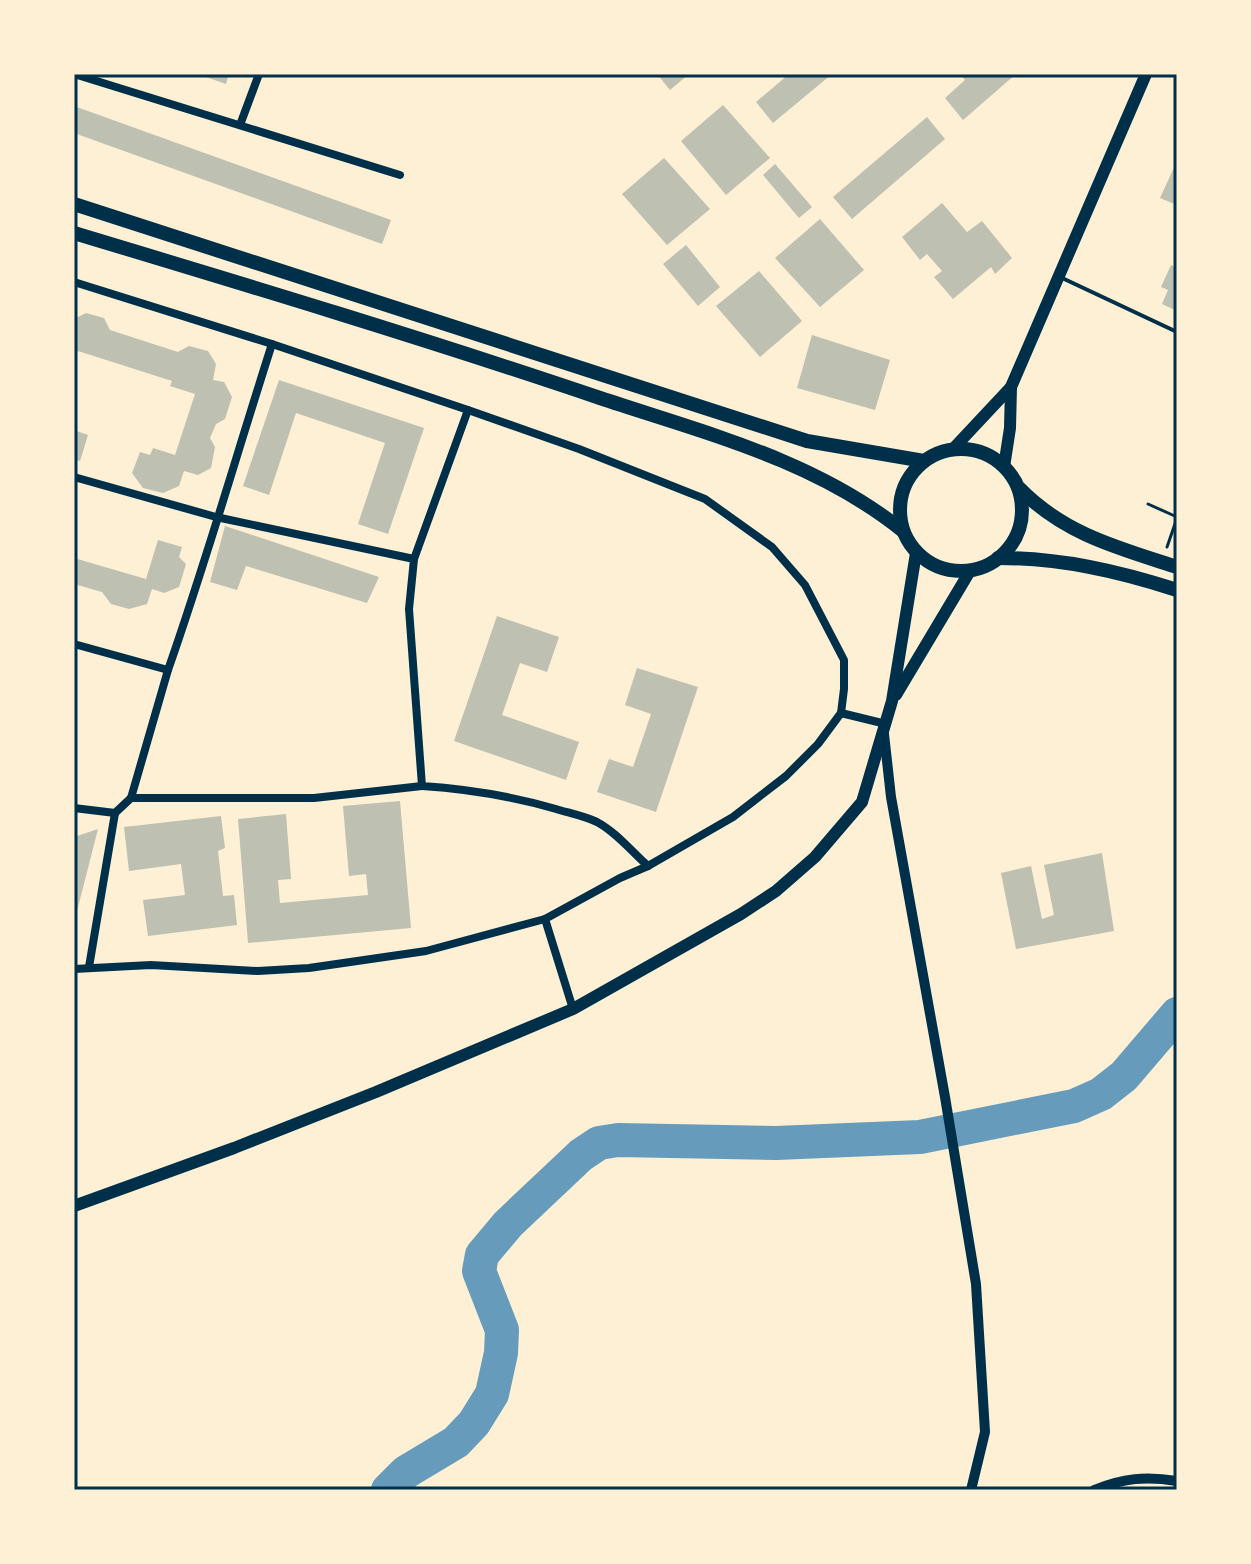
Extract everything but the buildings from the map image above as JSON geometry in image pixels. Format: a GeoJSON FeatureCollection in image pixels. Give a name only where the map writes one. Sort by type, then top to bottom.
{"type":"FeatureCollection","features":[{"type":"Feature","properties":{"kind":"highway"},"geometry":{"type":"LineString","coordinates":[[74,204],[807,441],[924,461]]}},
{"type":"Feature","properties":{"kind":"highway"},"geometry":{"type":"LineString","coordinates":[[74,233],[568,387],[791,462],[848,491],[903,531],[916,553],[947,570],[970,571],[985,566],[1008,549],[1020,525],[1022,511],[1016,485]]}},
{"type":"Feature","properties":{"kind":"highway"},"geometry":{"type":"LineString","coordinates":[[903,531],[900,500],[905,485],[924,461],[952,450],[984,454],[1004,467],[1016,485],[1047,514],[1076,531],[1177,567]]}},
{"type":"Feature","properties":{"kind":"highway"},"geometry":{"type":"LineString","coordinates":[[998,558],[1042,558],[1086,565],[1177,590]]}},
{"type":"Feature","properties":{"kind":"main road"},"geometry":{"type":"LineString","coordinates":[[952,450],[1011,387],[1146,74]]}},
{"type":"Feature","properties":{"kind":"main road"},"geometry":{"type":"LineString","coordinates":[[1004,467],[1010,428],[1011,387]]}},
{"type":"Feature","properties":{"kind":"main road"},"geometry":{"type":"LineString","coordinates":[[74,1206],[305,1120],[573,1009],[776,891],[815,857],[862,802],[892,701],[916,553]]}},
{"type":"Feature","properties":{"kind":"main road"},"geometry":{"type":"LineString","coordinates":[[892,701],[970,571]]}},
{"type":"Feature","properties":{"kind":"street"},"geometry":{"type":"LineString","coordinates":[[74,74],[400,175]]}},
{"type":"Feature","properties":{"kind":"street"},"geometry":{"type":"LineString","coordinates":[[240,125],[259,74]]}},
{"type":"Feature","properties":{"kind":"street"},"geometry":{"type":"LineString","coordinates":[[74,282],[468,410],[579,449],[705,499],[772,547],[805,585],[844,660],[841,713],[818,744],[786,776],[733,817],[648,866],[545,919],[426,951],[309,968],[258,971],[151,965],[74,969]]}},
{"type":"Feature","properties":{"kind":"street"},"geometry":{"type":"LineString","coordinates":[[89,967],[115,813],[131,798],[168,670],[198,585],[216,517],[272,344]]}},
{"type":"Feature","properties":{"kind":"street"},"geometry":{"type":"LineString","coordinates":[[422,786],[409,609],[414,559],[468,410]]}},
{"type":"Feature","properties":{"kind":"street"},"geometry":{"type":"LineString","coordinates":[[74,477],[216,517],[414,559]]}},
{"type":"Feature","properties":{"kind":"street"},"geometry":{"type":"LineString","coordinates":[[74,644],[168,670]]}},
{"type":"Feature","properties":{"kind":"street"},"geometry":{"type":"LineString","coordinates":[[841,713],[885,728],[891,797],[976,1284],[985,1432],[971,1490]]}},
{"type":"Feature","properties":{"kind":"street"},"geometry":{"type":"LineString","coordinates":[[131,798],[314,798],[422,786],[475,790],[518,798],[598,822],[648,866]]}},
{"type":"Feature","properties":{"kind":"street"},"geometry":{"type":"LineString","coordinates":[[74,808],[115,813]]}},
{"type":"Feature","properties":{"kind":"street"},"geometry":{"type":"LineString","coordinates":[[545,919],[573,1009]]}},
{"type":"Feature","properties":{"kind":"street"},"geometry":{"type":"LineString","coordinates":[[1094,1490],[1128,1478],[1177,1481]]}},
{"type":"Feature","properties":{"kind":"lane"},"geometry":{"type":"LineString","coordinates":[[1058,276],[1177,332]]}},
{"type":"Feature","properties":{"kind":"path"},"geometry":{"type":"LineString","coordinates":[[1148,504],[1177,517]]}},
{"type":"Feature","properties":{"kind":"waterway"},"geometry":{"type":"LineString","coordinates":[[388,1490],[406,1472],[456,1442],[474,1423],[492,1394],[501,1353],[502,1330],[479,1271],[482,1255],[508,1224],[581,1155],[599,1143],[618,1140],[776,1143],[920,1137],[1074,1106],[1101,1094],[1124,1076],[1177,1014]]}}]}
